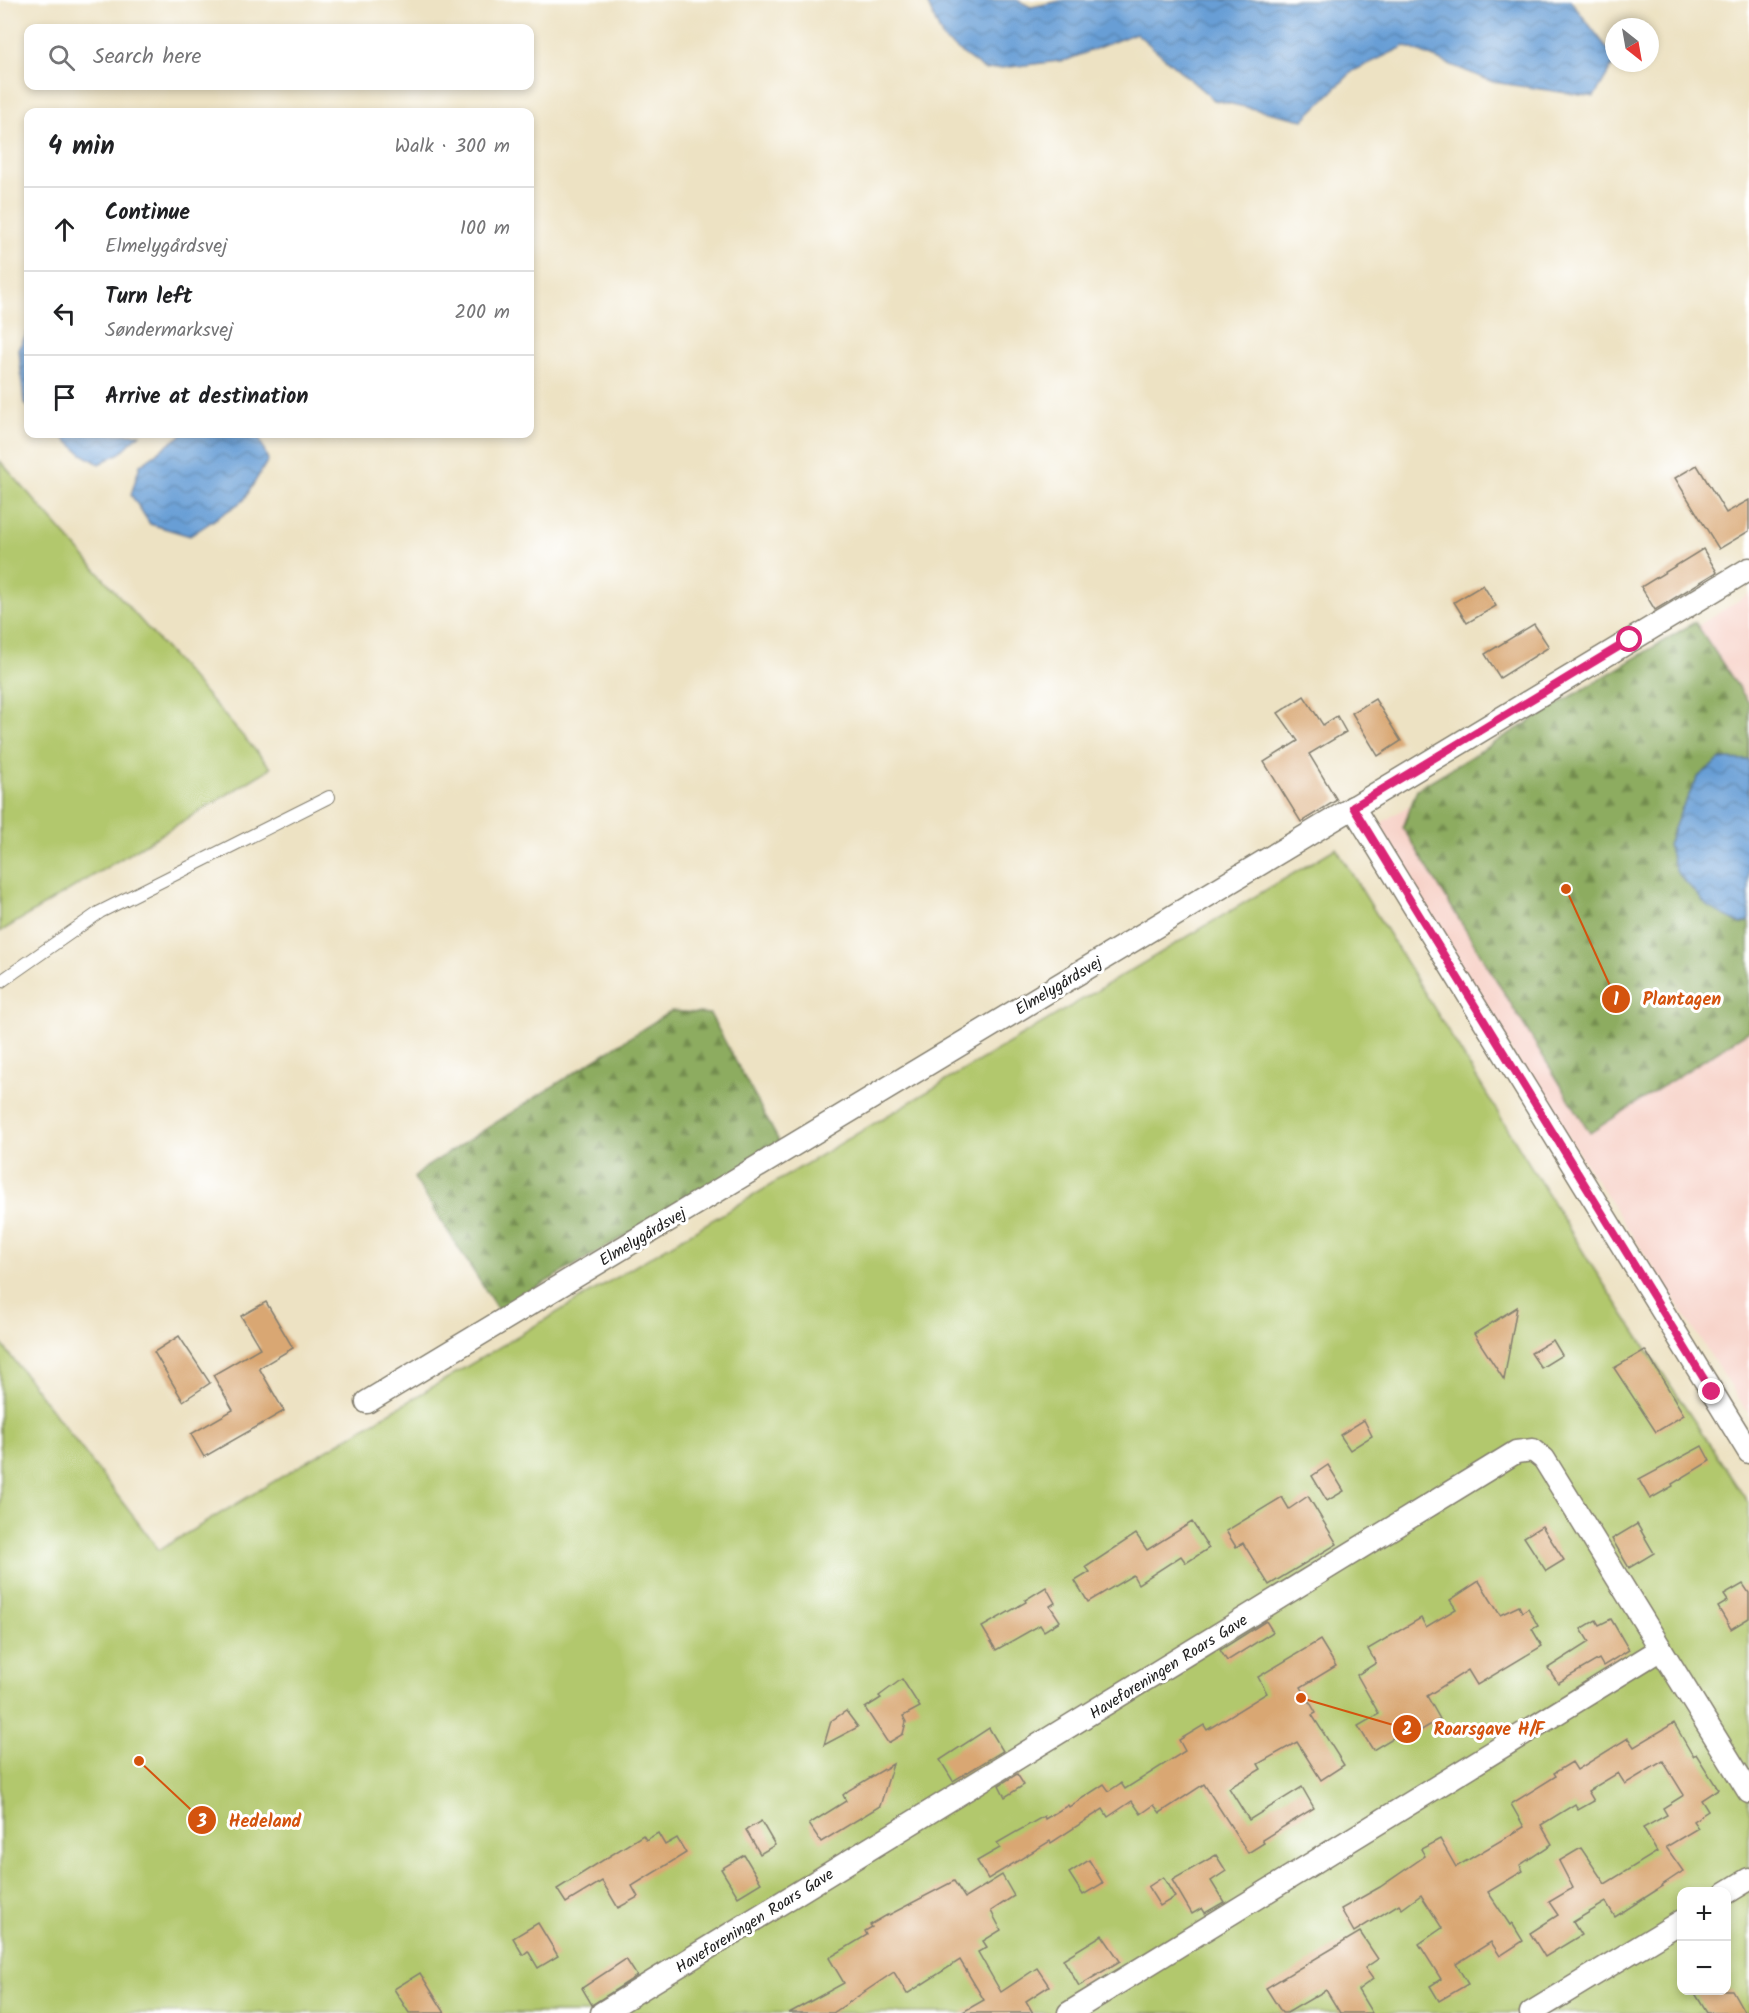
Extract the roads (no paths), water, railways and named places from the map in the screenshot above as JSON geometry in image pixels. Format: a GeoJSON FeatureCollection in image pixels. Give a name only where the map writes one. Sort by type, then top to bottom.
{"type":"FeatureCollection","features":[{"type":"Feature","properties":{"kind":"street","name":"Elmelygårdsvej"},"geometry":{"type":"LineString","coordinates":[[367,1402],[1749,569]]}},
{"type":"Feature","properties":{"kind":"street"},"geometry":{"type":"LineString","coordinates":[[1353,807],[1749,1452]]}},
{"type":"Feature","properties":{"kind":"street","name":"Haveforeningen Roars Gave"},"geometry":{"type":"LineString","coordinates":[[602,2013],[1516,1452],[1533,1450],[1544,1459],[1749,1792]]}},
{"type":"Feature","properties":{"kind":"street"},"geometry":{"type":"LineString","coordinates":[[1069,2013],[1660,1649]]}},
{"type":"Feature","properties":{"kind":"street"},"geometry":{"type":"LineString","coordinates":[[1731,1890],[1749,1879]]}},
{"type":"Feature","properties":{"kind":"street"},"geometry":{"type":"LineString","coordinates":[[1531,2013],[1677,1924]]}},
{"type":"Feature","properties":{"kind":"lane"},"geometry":{"type":"LineString","coordinates":[[0,982],[100,912],[329,797]]}},
{"type":"Feature","properties":{"kind":"water"},"geometry":{"type":"Polygon","coordinates":[[[926,0],[1017,0],[1031,7],[1065,0],[1570,0],[1605,45],[1605,72],[1609,72],[1594,97],[1493,82],[1405,46],[1353,71],[1303,120],[1214,100],[1136,33],[1067,60],[985,70],[943,39],[926,0]]]}},
{"type":"Feature","properties":{"kind":"water"},"geometry":{"type":"Polygon","coordinates":[[[24,339],[24,403],[19,349],[24,339]]]}},
{"type":"Feature","properties":{"kind":"water"},"geometry":{"type":"Polygon","coordinates":[[[64,438],[136,438],[120,453],[99,464],[82,454],[64,438]]]}},
{"type":"Feature","properties":{"kind":"water"},"geometry":{"type":"Polygon","coordinates":[[[177,438],[260,438],[268,460],[244,500],[190,536],[150,524],[131,495],[140,465],[177,438]]]}},
{"type":"Feature","properties":{"kind":"water"},"geometry":{"type":"Polygon","coordinates":[[[1721,759],[1749,760],[1749,921],[1741,924],[1708,907],[1676,871],[1668,845],[1681,810],[1699,776],[1721,759]]]}},
{"type":"Feature","properties":{"kind":"place","name":"Plantagen"},"geometry":{"type":"Point","coordinates":[1566,889]}},
{"type":"Feature","properties":{"kind":"place","name":"Roarsgave H/F"},"geometry":{"type":"Point","coordinates":[1301,1698]}},
{"type":"Feature","properties":{"kind":"place","name":"Hedeland"},"geometry":{"type":"Point","coordinates":[139,1761]}}]}
